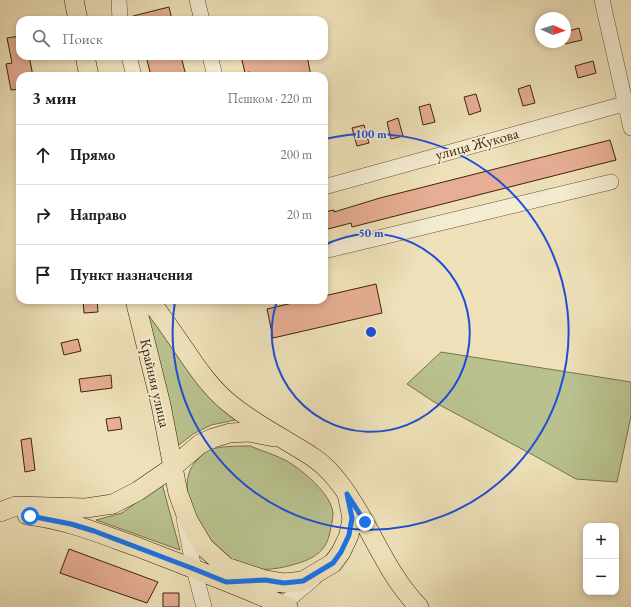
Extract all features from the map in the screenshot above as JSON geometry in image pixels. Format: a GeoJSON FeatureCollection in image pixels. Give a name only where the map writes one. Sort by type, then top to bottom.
{"type":"FeatureCollection","features":[{"type":"Feature","properties":{"kind":"main road"},"geometry":{"type":"LineString","coordinates":[[74,0],[77,16]]}},
{"type":"Feature","properties":{"kind":"main road"},"geometry":{"type":"LineString","coordinates":[[86,60],[88,72]]}},
{"type":"Feature","properties":{"kind":"main road","name":"Крайняя улица"},"geometry":{"type":"LineString","coordinates":[[136,304],[161,405],[178,493],[188,520],[204,547],[226,567],[265,580]]}},
{"type":"Feature","properties":{"kind":"main road"},"geometry":{"type":"LineString","coordinates":[[153,304],[194,364],[229,403],[285,440],[303,450],[318,461],[340,483],[365,522],[395,577],[419,607]]}},
{"type":"Feature","properties":{"kind":"main road"},"geometry":{"type":"LineString","coordinates":[[138,491],[157,461],[160,440],[161,405]]}},
{"type":"Feature","properties":{"kind":"main road"},"geometry":{"type":"LineString","coordinates":[[0,512],[16,506],[86,508],[113,504],[138,491],[173,467],[200,444],[230,433],[249,432],[285,440]]}},
{"type":"Feature","properties":{"kind":"main road"},"geometry":{"type":"LineString","coordinates":[[226,582],[265,580],[284,583],[303,581],[333,563],[341,552],[349,535],[352,518],[347,494]]}},
{"type":"Feature","properties":{"kind":"main road"},"geometry":{"type":"LineString","coordinates":[[0,515],[9,514],[30,516],[71,524],[94,531],[194,569],[283,606]]}},
{"type":"Feature","properties":{"kind":"street"},"geometry":{"type":"LineString","coordinates":[[119,0],[120,16]]}},
{"type":"Feature","properties":{"kind":"street"},"geometry":{"type":"LineString","coordinates":[[197,0],[201,16]]}},
{"type":"Feature","properties":{"kind":"street"},"geometry":{"type":"LineString","coordinates":[[602,0],[628,103],[631,128]]}},
{"type":"Feature","properties":{"kind":"street"},"geometry":{"type":"LineString","coordinates":[[130,60],[133,72]]}},
{"type":"Feature","properties":{"kind":"street"},"geometry":{"type":"LineString","coordinates":[[211,60],[214,72]]}},
{"type":"Feature","properties":{"kind":"street","name":"улица Жукова"},"geometry":{"type":"LineString","coordinates":[[328,186],[628,103]]}},
{"type":"Feature","properties":{"kind":"street"},"geometry":{"type":"LineString","coordinates":[[328,249],[611,182]]}},
{"type":"Feature","properties":{"kind":"street"},"geometry":{"type":"LineString","coordinates":[[178,493],[194,569],[204,607]]}},
{"type":"Feature","properties":{"kind":"street"},"geometry":{"type":"LineString","coordinates":[[283,606],[333,563]]}},
{"type":"Feature","properties":{"kind":"green space"},"geometry":{"type":"Polygon","coordinates":[[[144,304],[146,304],[196,381],[235,420],[211,425],[193,434],[175,448],[144,304]]]}},
{"type":"Feature","properties":{"kind":"green space"},"geometry":{"type":"Polygon","coordinates":[[[441,352],[631,382],[631,416],[617,482],[576,479],[434,402],[407,384],[441,352]]]}},
{"type":"Feature","properties":{"kind":"green space"},"geometry":{"type":"Polygon","coordinates":[[[234,446],[250,446],[294,465],[316,484],[328,499],[333,514],[328,539],[321,550],[311,558],[286,567],[256,569],[242,567],[225,556],[214,545],[195,517],[189,501],[187,486],[189,472],[197,460],[208,450],[234,446]]]}},
{"type":"Feature","properties":{"kind":"green space"},"geometry":{"type":"Polygon","coordinates":[[[161,480],[180,550],[96,520],[122,513],[150,493],[161,480]]]}},
{"type":"Feature","properties":{"kind":"building"},"geometry":{"type":"Polygon","coordinates":[[[169,7],[171,16],[133,16],[169,7]]]}},
{"type":"Feature","properties":{"kind":"building"},"geometry":{"type":"Polygon","coordinates":[[[579,28],[582,40],[571,43],[571,30],[579,28]]]}},
{"type":"Feature","properties":{"kind":"building"},"geometry":{"type":"Polygon","coordinates":[[[16,37],[16,60],[30,60],[32,72],[16,72],[16,89],[11,90],[6,64],[12,63],[7,38],[16,37]]]}},
{"type":"Feature","properties":{"kind":"building"},"geometry":{"type":"Polygon","coordinates":[[[147,60],[182,60],[185,72],[150,72],[147,60]]]}},
{"type":"Feature","properties":{"kind":"building"},"geometry":{"type":"Polygon","coordinates":[[[242,60],[308,60],[310,72],[250,72],[245,72],[242,60]]]}},
{"type":"Feature","properties":{"kind":"building"},"geometry":{"type":"Polygon","coordinates":[[[593,61],[596,73],[578,78],[575,66],[593,61]]]}},
{"type":"Feature","properties":{"kind":"building"},"geometry":{"type":"Polygon","coordinates":[[[530,85],[535,103],[523,106],[518,89],[530,85]]]}},
{"type":"Feature","properties":{"kind":"building"},"geometry":{"type":"Polygon","coordinates":[[[476,94],[481,111],[469,115],[464,97],[476,94]]]}},
{"type":"Feature","properties":{"kind":"building"},"geometry":{"type":"Polygon","coordinates":[[[430,104],[435,122],[423,125],[419,107],[430,104]]]}},
{"type":"Feature","properties":{"kind":"building"},"geometry":{"type":"Polygon","coordinates":[[[398,118],[403,136],[391,139],[387,122],[398,118]]]}},
{"type":"Feature","properties":{"kind":"building"},"geometry":{"type":"Polygon","coordinates":[[[364,125],[369,143],[357,146],[352,128],[364,125]]]}},
{"type":"Feature","properties":{"kind":"building"},"geometry":{"type":"Polygon","coordinates":[[[610,140],[616,160],[352,227],[351,223],[328,229],[328,211],[334,210],[334,212],[380,198],[610,140]]]}},
{"type":"Feature","properties":{"kind":"building"},"geometry":{"type":"Polygon","coordinates":[[[376,284],[382,313],[273,338],[267,309],[288,304],[328,304],[328,295],[376,284]]]}},
{"type":"Feature","properties":{"kind":"building"},"geometry":{"type":"Polygon","coordinates":[[[83,304],[97,304],[98,312],[84,313],[83,304]]]}},
{"type":"Feature","properties":{"kind":"building"},"geometry":{"type":"Polygon","coordinates":[[[78,339],[81,351],[64,355],[61,343],[78,339]]]}},
{"type":"Feature","properties":{"kind":"building"},"geometry":{"type":"Polygon","coordinates":[[[111,375],[112,388],[81,392],[79,379],[111,375]]]}},
{"type":"Feature","properties":{"kind":"building"},"geometry":{"type":"Polygon","coordinates":[[[120,417],[122,429],[108,431],[106,419],[120,417]]]}},
{"type":"Feature","properties":{"kind":"building"},"geometry":{"type":"Polygon","coordinates":[[[31,438],[35,470],[25,472],[21,440],[31,438]]]}},
{"type":"Feature","properties":{"kind":"building"},"geometry":{"type":"Polygon","coordinates":[[[69,549],[158,582],[147,603],[60,573],[69,549]]]}},
{"type":"Feature","properties":{"kind":"building"},"geometry":{"type":"Polygon","coordinates":[[[163,593],[179,593],[179,607],[163,607],[163,593]]]}},
{"type":"Feature","properties":{"kind":"route"},"geometry":{"type":"LineString","coordinates":[[30,516],[71,524],[94,531],[226,582],[265,580],[284,583],[303,581],[333,563],[341,552],[349,535],[352,518],[347,494],[365,522]]}}]}
